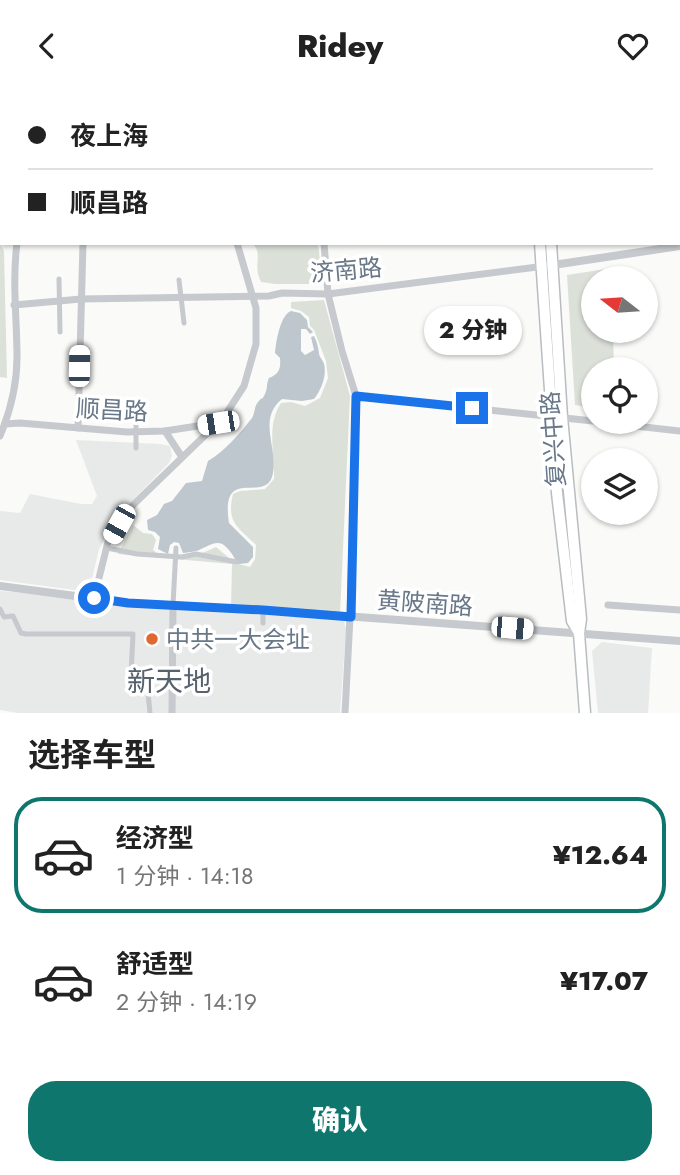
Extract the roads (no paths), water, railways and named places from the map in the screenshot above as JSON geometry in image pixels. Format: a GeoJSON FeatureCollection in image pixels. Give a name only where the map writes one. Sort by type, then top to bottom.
{"type":"FeatureCollection","features":[{"type":"Feature","properties":{"kind":"main road","name":"复兴中路"},"geometry":{"type":"LineString","coordinates":[[541,245],[547,265]]}},
{"type":"Feature","properties":{"kind":"main road","name":"复兴中路"},"geometry":{"type":"LineString","coordinates":[[551,245],[547,265],[568,598],[572,621],[579,633],[585,713]]}},
{"type":"Feature","properties":{"kind":"street"},"geometry":{"type":"LineString","coordinates":[[0,436],[10,406],[17,359],[14,305],[17,245]]}},
{"type":"Feature","properties":{"kind":"street"},"geometry":{"type":"LineString","coordinates":[[78,428],[83,245]]}},
{"type":"Feature","properties":{"kind":"street"},"geometry":{"type":"LineString","coordinates":[[94,598],[107,548],[132,505],[218,423],[231,409],[244,386],[252,363],[256,326],[253,296],[238,245]]}},
{"type":"Feature","properties":{"kind":"street"},"geometry":{"type":"LineString","coordinates":[[324,245],[328,294],[356,396],[351,617],[345,713]]}},
{"type":"Feature","properties":{"kind":"street","name":"济南路"},"geometry":{"type":"LineString","coordinates":[[14,305],[81,299],[328,294],[680,246]]}},
{"type":"Feature","properties":{"kind":"street"},"geometry":{"type":"LineString","coordinates":[[59,279],[60,332]]}},
{"type":"Feature","properties":{"kind":"street"},"geometry":{"type":"LineString","coordinates":[[179,280],[184,323]]}},
{"type":"Feature","properties":{"kind":"street"},"geometry":{"type":"LineString","coordinates":[[356,396],[581,419]]}},
{"type":"Feature","properties":{"kind":"street"},"geometry":{"type":"LineString","coordinates":[[136,413],[136,448]]}},
{"type":"Feature","properties":{"kind":"street","name":"顺昌路"},"geometry":{"type":"LineString","coordinates":[[5,424],[136,432],[165,431],[218,423]]}},
{"type":"Feature","properties":{"kind":"street"},"geometry":{"type":"LineString","coordinates":[[658,429],[680,431]]}},
{"type":"Feature","properties":{"kind":"street"},"geometry":{"type":"LineString","coordinates":[[165,431],[182,457]]}},
{"type":"Feature","properties":{"kind":"street"},"geometry":{"type":"LineString","coordinates":[[107,548],[137,554],[196,554],[237,562]]}},
{"type":"Feature","properties":{"kind":"street"},"geometry":{"type":"LineString","coordinates":[[172,713],[176,548]]}},
{"type":"Feature","properties":{"kind":"street","name":"黄陂南路"},"geometry":{"type":"LineString","coordinates":[[0,586],[128,603],[263,610],[680,641]]}},
{"type":"Feature","properties":{"kind":"street"},"geometry":{"type":"LineString","coordinates":[[608,605],[680,610]]}},
{"type":"Feature","properties":{"kind":"street"},"geometry":{"type":"LineString","coordinates":[[0,609],[4,617],[13,616],[21,633],[26,634],[132,634],[131,675]]}},
{"type":"Feature","properties":{"kind":"street"},"geometry":{"type":"LineString","coordinates":[[263,610],[263,622]]}},
{"type":"Feature","properties":{"kind":"street"},"geometry":{"type":"LineString","coordinates":[[144,678],[147,682],[150,713]]}},
{"type":"Feature","properties":{"kind":"place","name":"中共一大会址"},"geometry":{"type":"Point","coordinates":[152,639]}},
{"type":"Feature","properties":{"kind":"district","name":"新天地"},"geometry":{"type":"Point","coordinates":[169,681]}}]}
